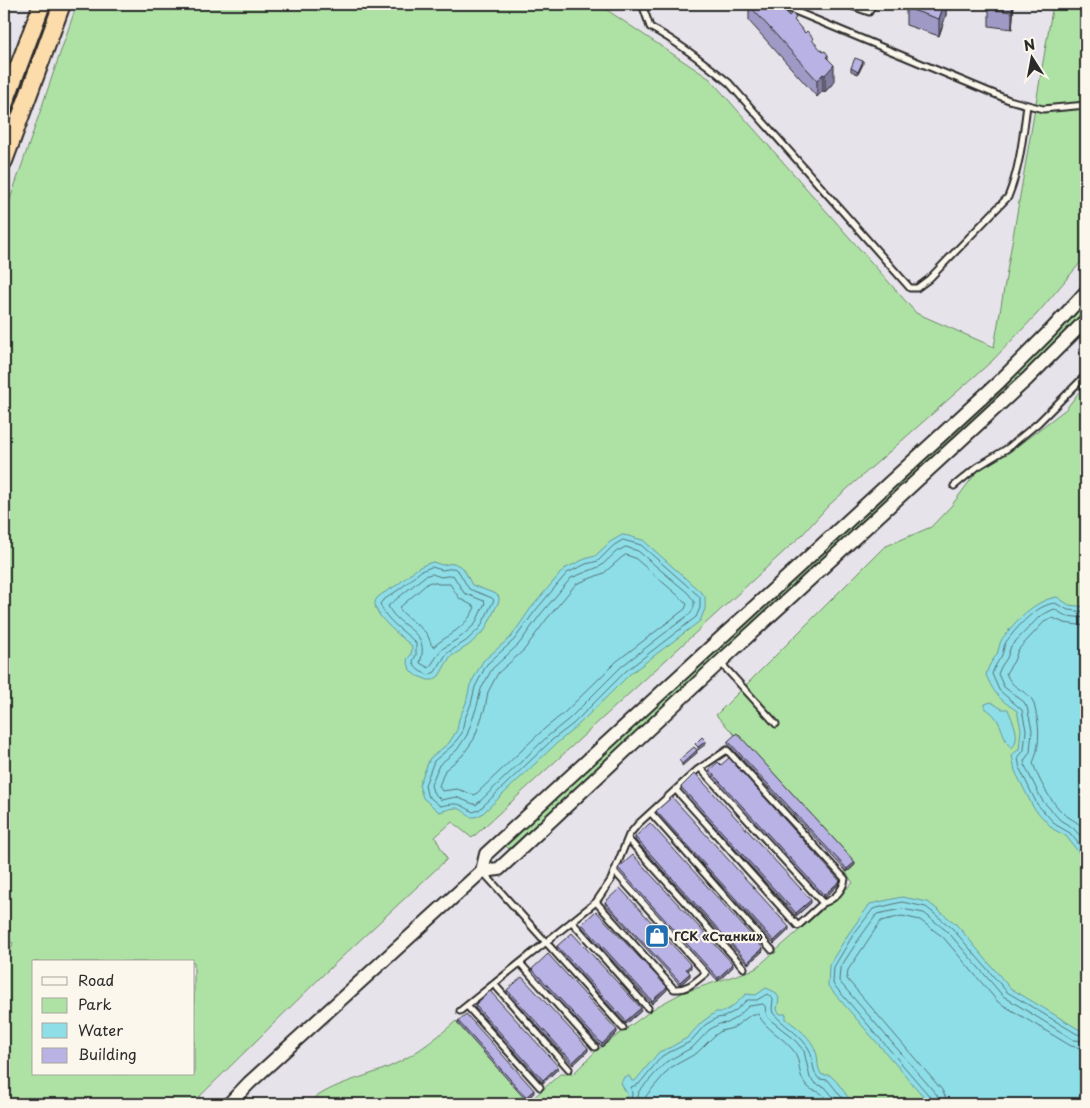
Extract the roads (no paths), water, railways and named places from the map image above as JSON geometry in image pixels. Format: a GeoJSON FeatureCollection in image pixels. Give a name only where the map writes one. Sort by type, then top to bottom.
{"type":"FeatureCollection","features":[{"type":"Feature","properties":{"kind":"highway"},"geometry":{"type":"LineString","coordinates":[[4,104],[42,4]]}},
{"type":"Feature","properties":{"kind":"highway"},"geometry":{"type":"LineString","coordinates":[[4,161],[62,4]]}},
{"type":"Feature","properties":{"kind":"street"},"geometry":{"type":"LineString","coordinates":[[229,1104],[482,871],[486,854],[999,382],[1086,292]]}},
{"type":"Feature","properties":{"kind":"street"},"geometry":{"type":"LineString","coordinates":[[482,871],[499,869],[1027,379],[1086,320]]}},
{"type":"Feature","properties":{"kind":"lane"},"geometry":{"type":"LineString","coordinates":[[642,4],[650,27],[700,59],[729,83],[910,288],[916,288],[929,278],[1008,197],[1013,186],[1027,105]]}},
{"type":"Feature","properties":{"kind":"lane"},"geometry":{"type":"LineString","coordinates":[[778,4],[1010,100],[1043,109],[1086,104]]}},
{"type":"Feature","properties":{"kind":"lane"},"geometry":{"type":"LineString","coordinates":[[846,4],[870,12],[872,4]]}},
{"type":"Feature","properties":{"kind":"lane"},"geometry":{"type":"LineString","coordinates":[[954,486],[977,467],[1008,448],[1038,423],[1086,377]]}},
{"type":"Feature","properties":{"kind":"lane"},"geometry":{"type":"LineString","coordinates":[[720,662],[776,724]]}},
{"type":"Feature","properties":{"kind":"lane"},"geometry":{"type":"LineString","coordinates":[[460,1011],[596,902],[611,880],[628,838],[638,824],[676,790],[701,769],[727,750],[845,879],[843,888],[829,902],[823,903],[798,926],[676,790]]}},
{"type":"Feature","properties":{"kind":"lane"},"geometry":{"type":"LineString","coordinates":[[701,769],[823,903]]}},
{"type":"Feature","properties":{"kind":"lane"},"geometry":{"type":"LineString","coordinates":[[651,813],[772,950]]}},
{"type":"Feature","properties":{"kind":"lane"},"geometry":{"type":"LineString","coordinates":[[628,838],[744,968]]}},
{"type":"Feature","properties":{"kind":"lane"},"geometry":{"type":"LineString","coordinates":[[482,871],[623,1028]]}},
{"type":"Feature","properties":{"kind":"lane"},"geometry":{"type":"LineString","coordinates":[[596,902],[674,989],[682,989],[693,984],[706,972],[615,872]]}},
{"type":"Feature","properties":{"kind":"lane"},"geometry":{"type":"LineString","coordinates":[[572,922],[648,1008]]}},
{"type":"Feature","properties":{"kind":"lane"},"geometry":{"type":"LineString","coordinates":[[520,964],[595,1047]]}},
{"type":"Feature","properties":{"kind":"lane"},"geometry":{"type":"LineString","coordinates":[[494,984],[569,1069]]}},
{"type":"Feature","properties":{"kind":"lane"},"geometry":{"type":"LineString","coordinates":[[467,1006],[540,1087]]}},
{"type":"Feature","properties":{"kind":"water"},"geometry":{"type":"Polygon","coordinates":[[[622,535],[643,540],[705,596],[705,609],[700,621],[630,674],[482,814],[470,817],[456,808],[439,812],[423,798],[419,785],[430,758],[449,743],[457,730],[470,685],[483,661],[511,637],[531,608],[564,569],[595,556],[610,542],[622,535]]]}},
{"type":"Feature","properties":{"kind":"water"},"geometry":{"type":"Polygon","coordinates":[[[433,562],[442,565],[454,563],[463,568],[472,585],[496,594],[499,597],[499,601],[485,630],[469,645],[450,657],[439,676],[433,680],[428,680],[415,675],[410,670],[407,659],[411,655],[412,646],[387,624],[377,610],[375,603],[379,596],[417,569],[433,562]]]}},
{"type":"Feature","properties":{"kind":"water"},"geometry":{"type":"Polygon","coordinates":[[[1057,597],[1069,605],[1086,607],[1086,853],[1080,854],[1066,836],[1053,829],[1033,807],[1015,771],[1012,755],[1019,749],[1021,729],[1017,711],[998,696],[986,675],[989,666],[997,654],[1002,639],[1013,625],[1033,607],[1041,602],[1057,597]]]}},
{"type":"Feature","properties":{"kind":"water"},"geometry":{"type":"Polygon","coordinates":[[[991,702],[1002,709],[1008,709],[1016,734],[1015,743],[1012,748],[1006,740],[996,718],[985,708],[985,704],[991,702]]]}},
{"type":"Feature","properties":{"kind":"water"},"geometry":{"type":"Polygon","coordinates":[[[902,897],[928,902],[956,924],[1010,988],[1080,1030],[1086,1030],[1086,1104],[930,1104],[828,986],[829,965],[870,904],[902,897]]]}},
{"type":"Feature","properties":{"kind":"water"},"geometry":{"type":"Polygon","coordinates":[[[766,988],[775,992],[779,998],[777,1010],[780,1014],[786,1014],[786,1019],[804,1033],[811,1042],[816,1052],[822,1075],[830,1075],[853,1104],[625,1104],[627,1094],[621,1083],[624,1077],[629,1076],[632,1081],[635,1081],[659,1052],[687,1038],[702,1022],[716,1012],[723,1012],[732,1007],[746,994],[756,995],[766,988]]]}},
{"type":"Feature","properties":{"kind":"place","name":"ГСК «Станки»"},"geometry":{"type":"Point","coordinates":[657,936]}}]}
